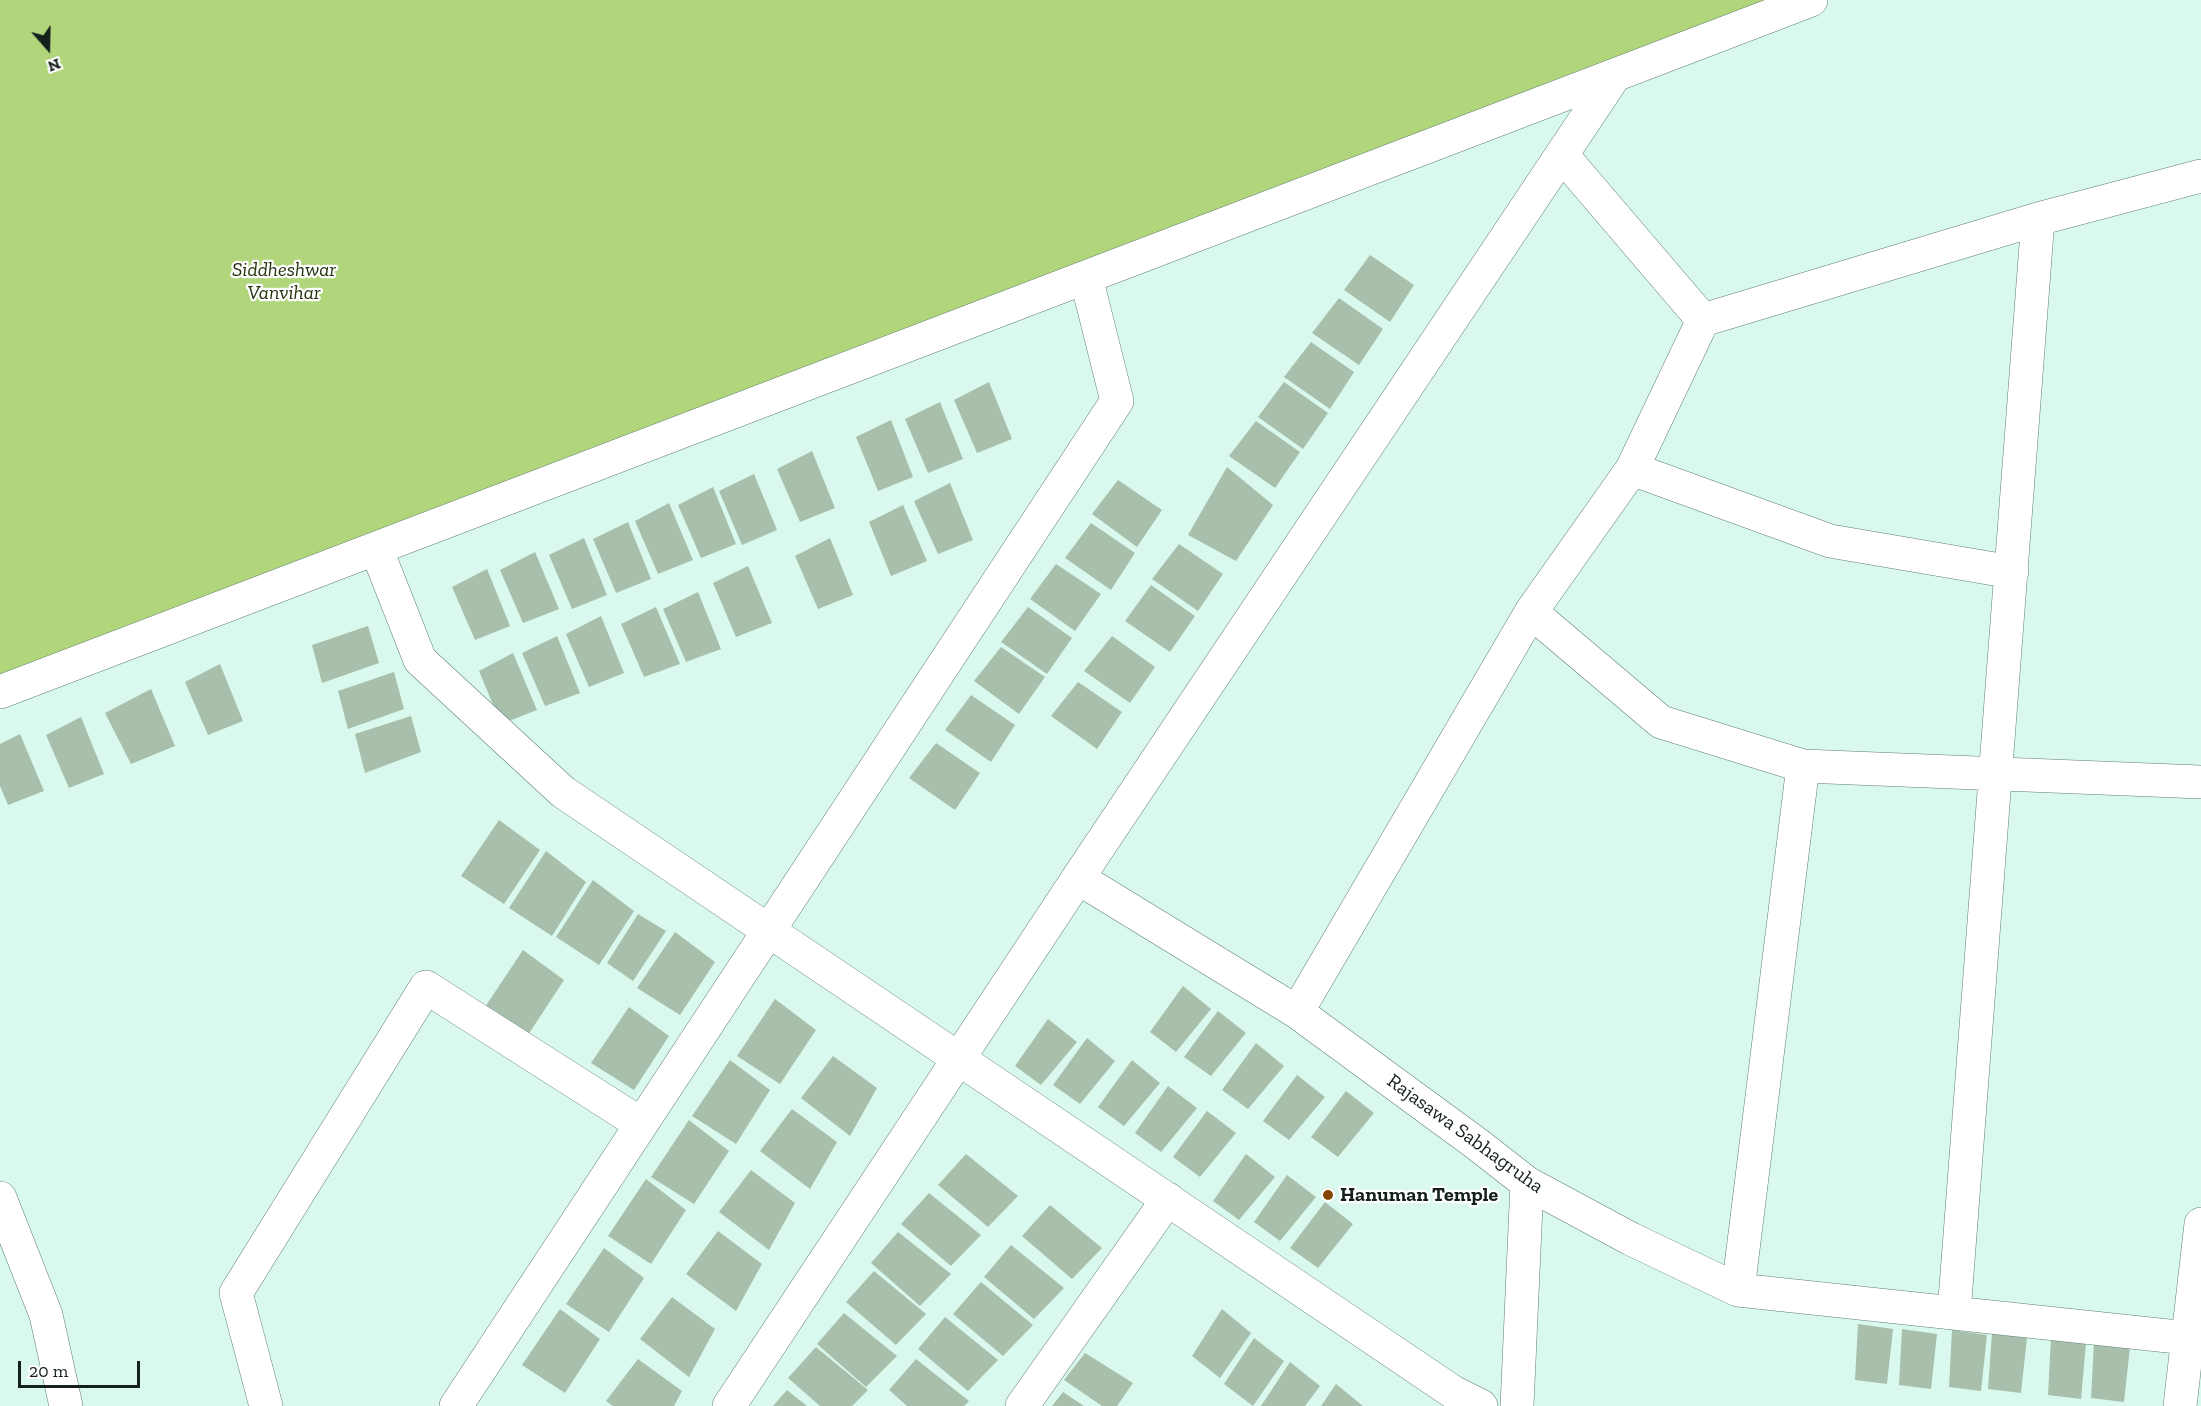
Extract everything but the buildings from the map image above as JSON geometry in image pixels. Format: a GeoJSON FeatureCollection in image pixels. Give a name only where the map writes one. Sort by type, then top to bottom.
{"type":"FeatureCollection","features":[{"type":"Feature","properties":{"kind":"street"},"geometry":{"type":"LineString","coordinates":[[0,692],[1811,0]]}},
{"type":"Feature","properties":{"kind":"street"},"geometry":{"type":"LineString","coordinates":[[729,1406],[958,1058],[1615,75]]}},
{"type":"Feature","properties":{"kind":"street"},"geometry":{"type":"LineString","coordinates":[[1562,155],[1703,320]]}},
{"type":"Feature","properties":{"kind":"street"},"geometry":{"type":"LineString","coordinates":[[1297,1012],[1531,612],[1632,469],[1703,320],[2038,219],[2201,176]]}},
{"type":"Feature","properties":{"kind":"street"},"geometry":{"type":"LineString","coordinates":[[1954,1313],[2038,219]]}},
{"type":"Feature","properties":{"kind":"street"},"geometry":{"type":"LineString","coordinates":[[456,1406],[1117,401],[1086,277]]}},
{"type":"Feature","properties":{"kind":"street"},"geometry":{"type":"LineString","coordinates":[[1632,469],[1830,541],[2012,572]]}},
{"type":"Feature","properties":{"kind":"street"},"geometry":{"type":"LineString","coordinates":[[376,548],[420,660],[563,792],[1454,1392],[1481,1406]]}},
{"type":"Feature","properties":{"kind":"street"},"geometry":{"type":"LineString","coordinates":[[1531,612],[1660,722],[1803,766],[2201,782]]}},
{"type":"Feature","properties":{"kind":"street"},"geometry":{"type":"LineString","coordinates":[[1738,1290],[1803,766]]}},
{"type":"Feature","properties":{"kind":"street","name":"Rajasawa Sabhagruha"},"geometry":{"type":"LineString","coordinates":[[1078,878],[1297,1012],[1527,1183],[1631,1239],[1738,1290],[2187,1338]]}},
{"type":"Feature","properties":{"kind":"street"},"geometry":{"type":"LineString","coordinates":[[266,1406],[236,1293],[426,987],[641,1124]]}},
{"type":"Feature","properties":{"kind":"street"},"geometry":{"type":"LineString","coordinates":[[1516,1406],[1527,1183]]}},
{"type":"Feature","properties":{"kind":"street"},"geometry":{"type":"LineString","coordinates":[[0,1198],[46,1315],[66,1406]]}},
{"type":"Feature","properties":{"kind":"street"},"geometry":{"type":"LineString","coordinates":[[1022,1406],[1168,1199]]}},
{"type":"Feature","properties":{"kind":"street"},"geometry":{"type":"LineString","coordinates":[[2180,1406],[2201,1224]]}},
{"type":"Feature","properties":{"kind":"green space","name":"Siddheshwar Vanvihar"},"geometry":{"type":"Polygon","coordinates":[[[0,0],[1811,0],[0,692],[0,0]]]}},
{"type":"Feature","properties":{"kind":"place","name":"Hanuman Temple"},"geometry":{"type":"Point","coordinates":[1328,1195]}}]}
